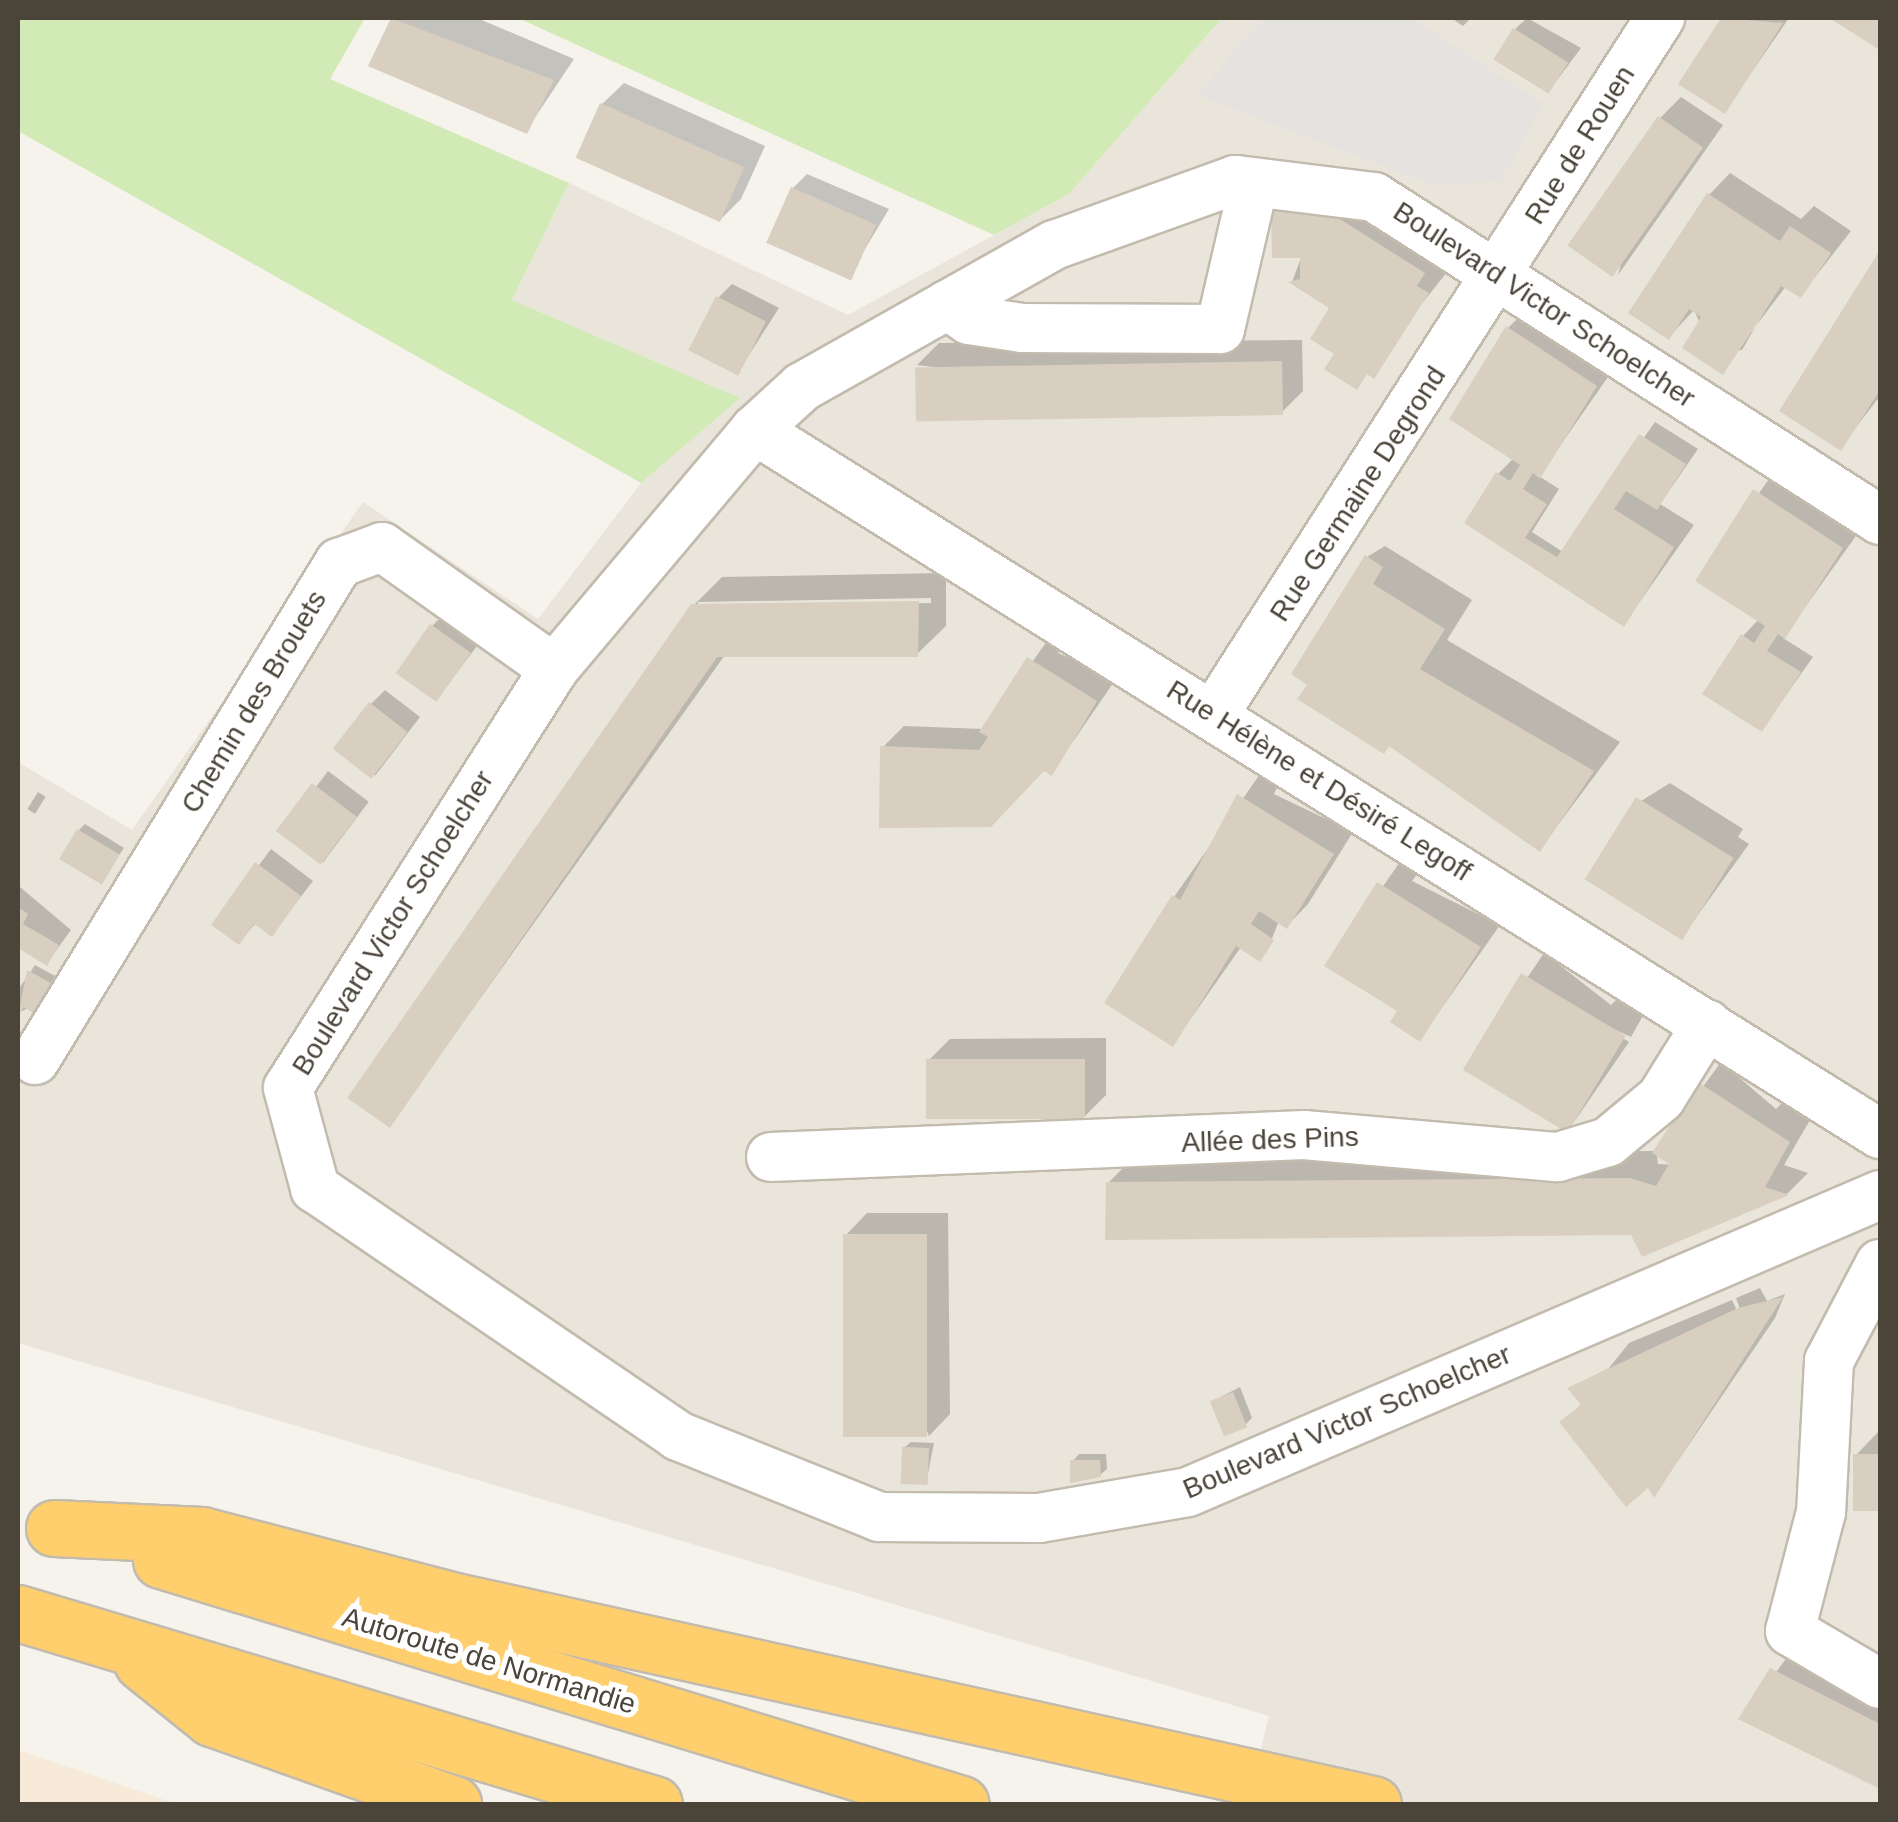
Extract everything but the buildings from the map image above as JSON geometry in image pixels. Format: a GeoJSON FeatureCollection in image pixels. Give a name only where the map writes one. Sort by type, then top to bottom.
{"type":"FeatureCollection","features":[{"type":"Feature","properties":{"kind":"highway","name":"Autoroute de Normandie"},"geometry":{"type":"LineString","coordinates":[[36,1522],[962,1804]]}},
{"type":"Feature","properties":{"kind":"highway"},"geometry":{"type":"LineString","coordinates":[[36,1522],[202,1534],[480,1606],[1373,1804]]}},
{"type":"Feature","properties":{"kind":"highway"},"geometry":{"type":"LineString","coordinates":[[18,1613],[654,1804]]}},
{"type":"Feature","properties":{"kind":"highway"},"geometry":{"type":"LineString","coordinates":[[120,1644],[212,1718],[453,1804]]}},
{"type":"Feature","properties":{"kind":"street","name":"Rue de Rouen"},"geometry":{"type":"LineString","coordinates":[[1500,273],[1660,18]]}},
{"type":"Feature","properties":{"kind":"street","name":"Boulevard Victor Schoelcher"},"geometry":{"type":"LineString","coordinates":[[1880,520],[1500,273],[1374,197],[1235,180],[1054,245],[802,387],[755,430],[554,669],[288,1088],[315,1188],[678,1436],[879,1517],[1039,1518],[1188,1492],[1880,1195]]}},
{"type":"Feature","properties":{"kind":"street"},"geometry":{"type":"LineString","coordinates":[[947,305],[968,320],[1022,328],[1220,329],[1254,183]]}},
{"type":"Feature","properties":{"kind":"street","name":"Rue Germaine Degrond"},"geometry":{"type":"LineString","coordinates":[[1214,714],[1500,273]]}},
{"type":"Feature","properties":{"kind":"street","name":"Rue Hélène et Désiré Legoff"},"geometry":{"type":"LineString","coordinates":[[755,430],[1880,1134]]}},
{"type":"Feature","properties":{"kind":"street","name":"Chemin des Brouets"},"geometry":{"type":"LineString","coordinates":[[35,1060],[339,563],[382,547],[554,669]]}},
{"type":"Feature","properties":{"kind":"street","name":"Allée des Pins"},"geometry":{"type":"LineString","coordinates":[[771,1157],[1304,1135],[1558,1157],[1608,1142],[1660,1098],[1707,1024]]}},
{"type":"Feature","properties":{"kind":"street"},"geometry":{"type":"LineString","coordinates":[[1880,1264],[1829,1361],[1821,1512],[1790,1631],[1880,1684]]}},
{"type":"Feature","properties":{"kind":"shaded area"},"geometry":{"type":"Polygon","coordinates":[[[1222,18],[1880,18],[1880,1804],[1247,1804],[1269,1716],[18,1343],[18,762],[132,830],[363,502],[538,619],[641,483],[739,398],[512,300],[569,183],[848,315],[1069,194],[1222,18]]]}},
{"type":"Feature","properties":{"kind":"shaded area"},"geometry":{"type":"Polygon","coordinates":[[[1263,18],[1411,18],[1544,104],[1500,182],[1430,184],[1197,95],[1263,18]]]}},
{"type":"Feature","properties":{"kind":"shaded area"},"geometry":{"type":"Polygon","coordinates":[[[18,1750],[177,1804],[18,1804],[18,1750]]]}},
{"type":"Feature","properties":{"kind":"green space"},"geometry":{"type":"Polygon","coordinates":[[[18,18],[365,18],[330,79],[569,183],[512,300],[740,398],[641,483],[18,131],[18,18]]]}},
{"type":"Feature","properties":{"kind":"green space"},"geometry":{"type":"Polygon","coordinates":[[[518,18],[1222,18],[1069,194],[994,235],[518,18]]]}}]}
